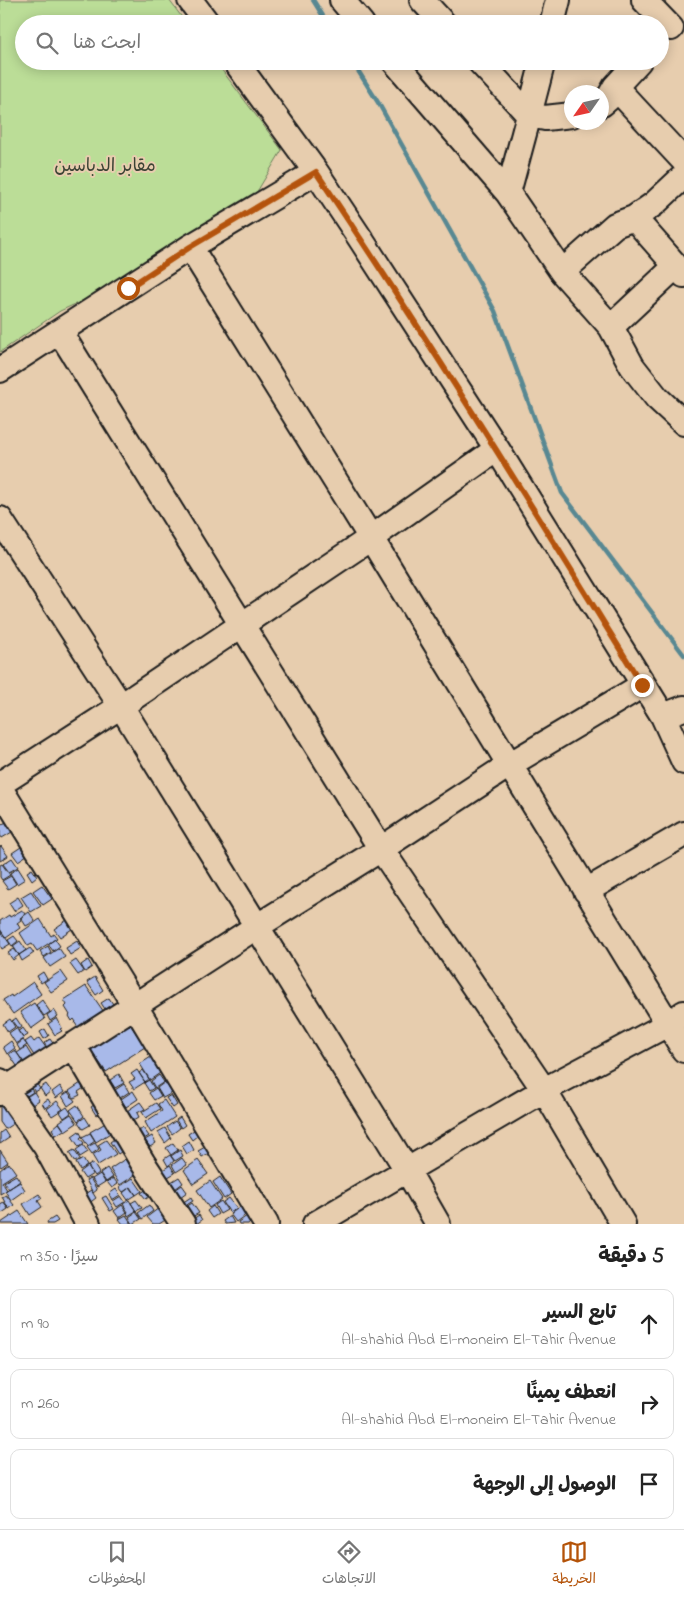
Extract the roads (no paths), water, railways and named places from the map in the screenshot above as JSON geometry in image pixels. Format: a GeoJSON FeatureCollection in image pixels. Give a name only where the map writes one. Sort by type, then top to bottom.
{"type":"FeatureCollection","features":[{"type":"Feature","properties":{"kind":"street"},"geometry":{"type":"LineString","coordinates":[[190,0],[201,15]]}},
{"type":"Feature","properties":{"kind":"street"},"geometry":{"type":"LineString","coordinates":[[342,0],[354,15]]}},
{"type":"Feature","properties":{"kind":"street"},"geometry":{"type":"LineString","coordinates":[[422,0],[436,15]]}},
{"type":"Feature","properties":{"kind":"street"},"geometry":{"type":"LineString","coordinates":[[554,15],[558,0]]}},
{"type":"Feature","properties":{"kind":"street"},"geometry":{"type":"LineString","coordinates":[[644,0],[659,15]]}},
{"type":"Feature","properties":{"kind":"street"},"geometry":{"type":"LineString","coordinates":[[242,70],[316,172],[358,235],[497,449],[642,685],[673,712],[684,762]]}},
{"type":"Feature","properties":{"kind":"street"},"geometry":{"type":"LineString","coordinates":[[402,70],[508,193],[562,272],[612,327],[632,366],[657,398],[684,423]]}},
{"type":"Feature","properties":{"kind":"street"},"geometry":{"type":"LineString","coordinates":[[487,70],[529,115],[545,118],[564,116]]}},
{"type":"Feature","properties":{"kind":"street"},"geometry":{"type":"LineString","coordinates":[[508,193],[541,70]]}},
{"type":"Feature","properties":{"kind":"street"},"geometry":{"type":"LineString","coordinates":[[609,95],[631,70]]}},
{"type":"Feature","properties":{"kind":"street"},"geometry":{"type":"LineString","coordinates":[[609,97],[684,161]]}},
{"type":"Feature","properties":{"kind":"street"},"geometry":{"type":"LineString","coordinates":[[0,370],[190,247],[316,172]]}},
{"type":"Feature","properties":{"kind":"street"},"geometry":{"type":"LineString","coordinates":[[562,272],[615,225],[634,218],[654,204],[684,176]]}},
{"type":"Feature","properties":{"kind":"street"},"geometry":{"type":"LineString","coordinates":[[612,327],[680,271],[634,218]]}},
{"type":"Feature","properties":{"kind":"street"},"geometry":{"type":"LineString","coordinates":[[190,247],[371,538],[586,891],[676,1018],[684,1050]]}},
{"type":"Feature","properties":{"kind":"street"},"geometry":{"type":"LineString","coordinates":[[60,332],[381,849],[544,1090],[623,1224]]}},
{"type":"Feature","properties":{"kind":"street"},"geometry":{"type":"LineString","coordinates":[[0,784],[242,625],[371,538],[497,449]]}},
{"type":"Feature","properties":{"kind":"street"},"geometry":{"type":"LineString","coordinates":[[0,519],[121,706],[407,1170],[438,1224]]}},
{"type":"Feature","properties":{"kind":"street"},"geometry":{"type":"LineString","coordinates":[[88,1224],[46,1147],[2,1088],[135,1006],[509,765],[642,685]]}},
{"type":"Feature","properties":{"kind":"street"},"geometry":{"type":"LineString","coordinates":[[0,788],[135,1006],[266,1224]]}},
{"type":"Feature","properties":{"kind":"street"},"geometry":{"type":"LineString","coordinates":[[586,891],[684,834]]}},
{"type":"Feature","properties":{"kind":"street"},"geometry":{"type":"LineString","coordinates":[[315,1224],[340,1218],[407,1170],[544,1090],[676,1018]]}},
{"type":"Feature","properties":{"kind":"street"},"geometry":{"type":"LineString","coordinates":[[73,1045],[143,1163],[183,1224]]}},
{"type":"Feature","properties":{"kind":"waterway"},"geometry":{"type":"LineString","coordinates":[[313,0],[322,15]]}},
{"type":"Feature","properties":{"kind":"waterway"},"geometry":{"type":"LineString","coordinates":[[358,70],[379,104],[495,311],[562,493],[684,655]]}},
{"type":"Feature","properties":{"kind":"park label","name":"مقابر الدباسين"},"geometry":{"type":"Point","coordinates":[105,167]}}]}
